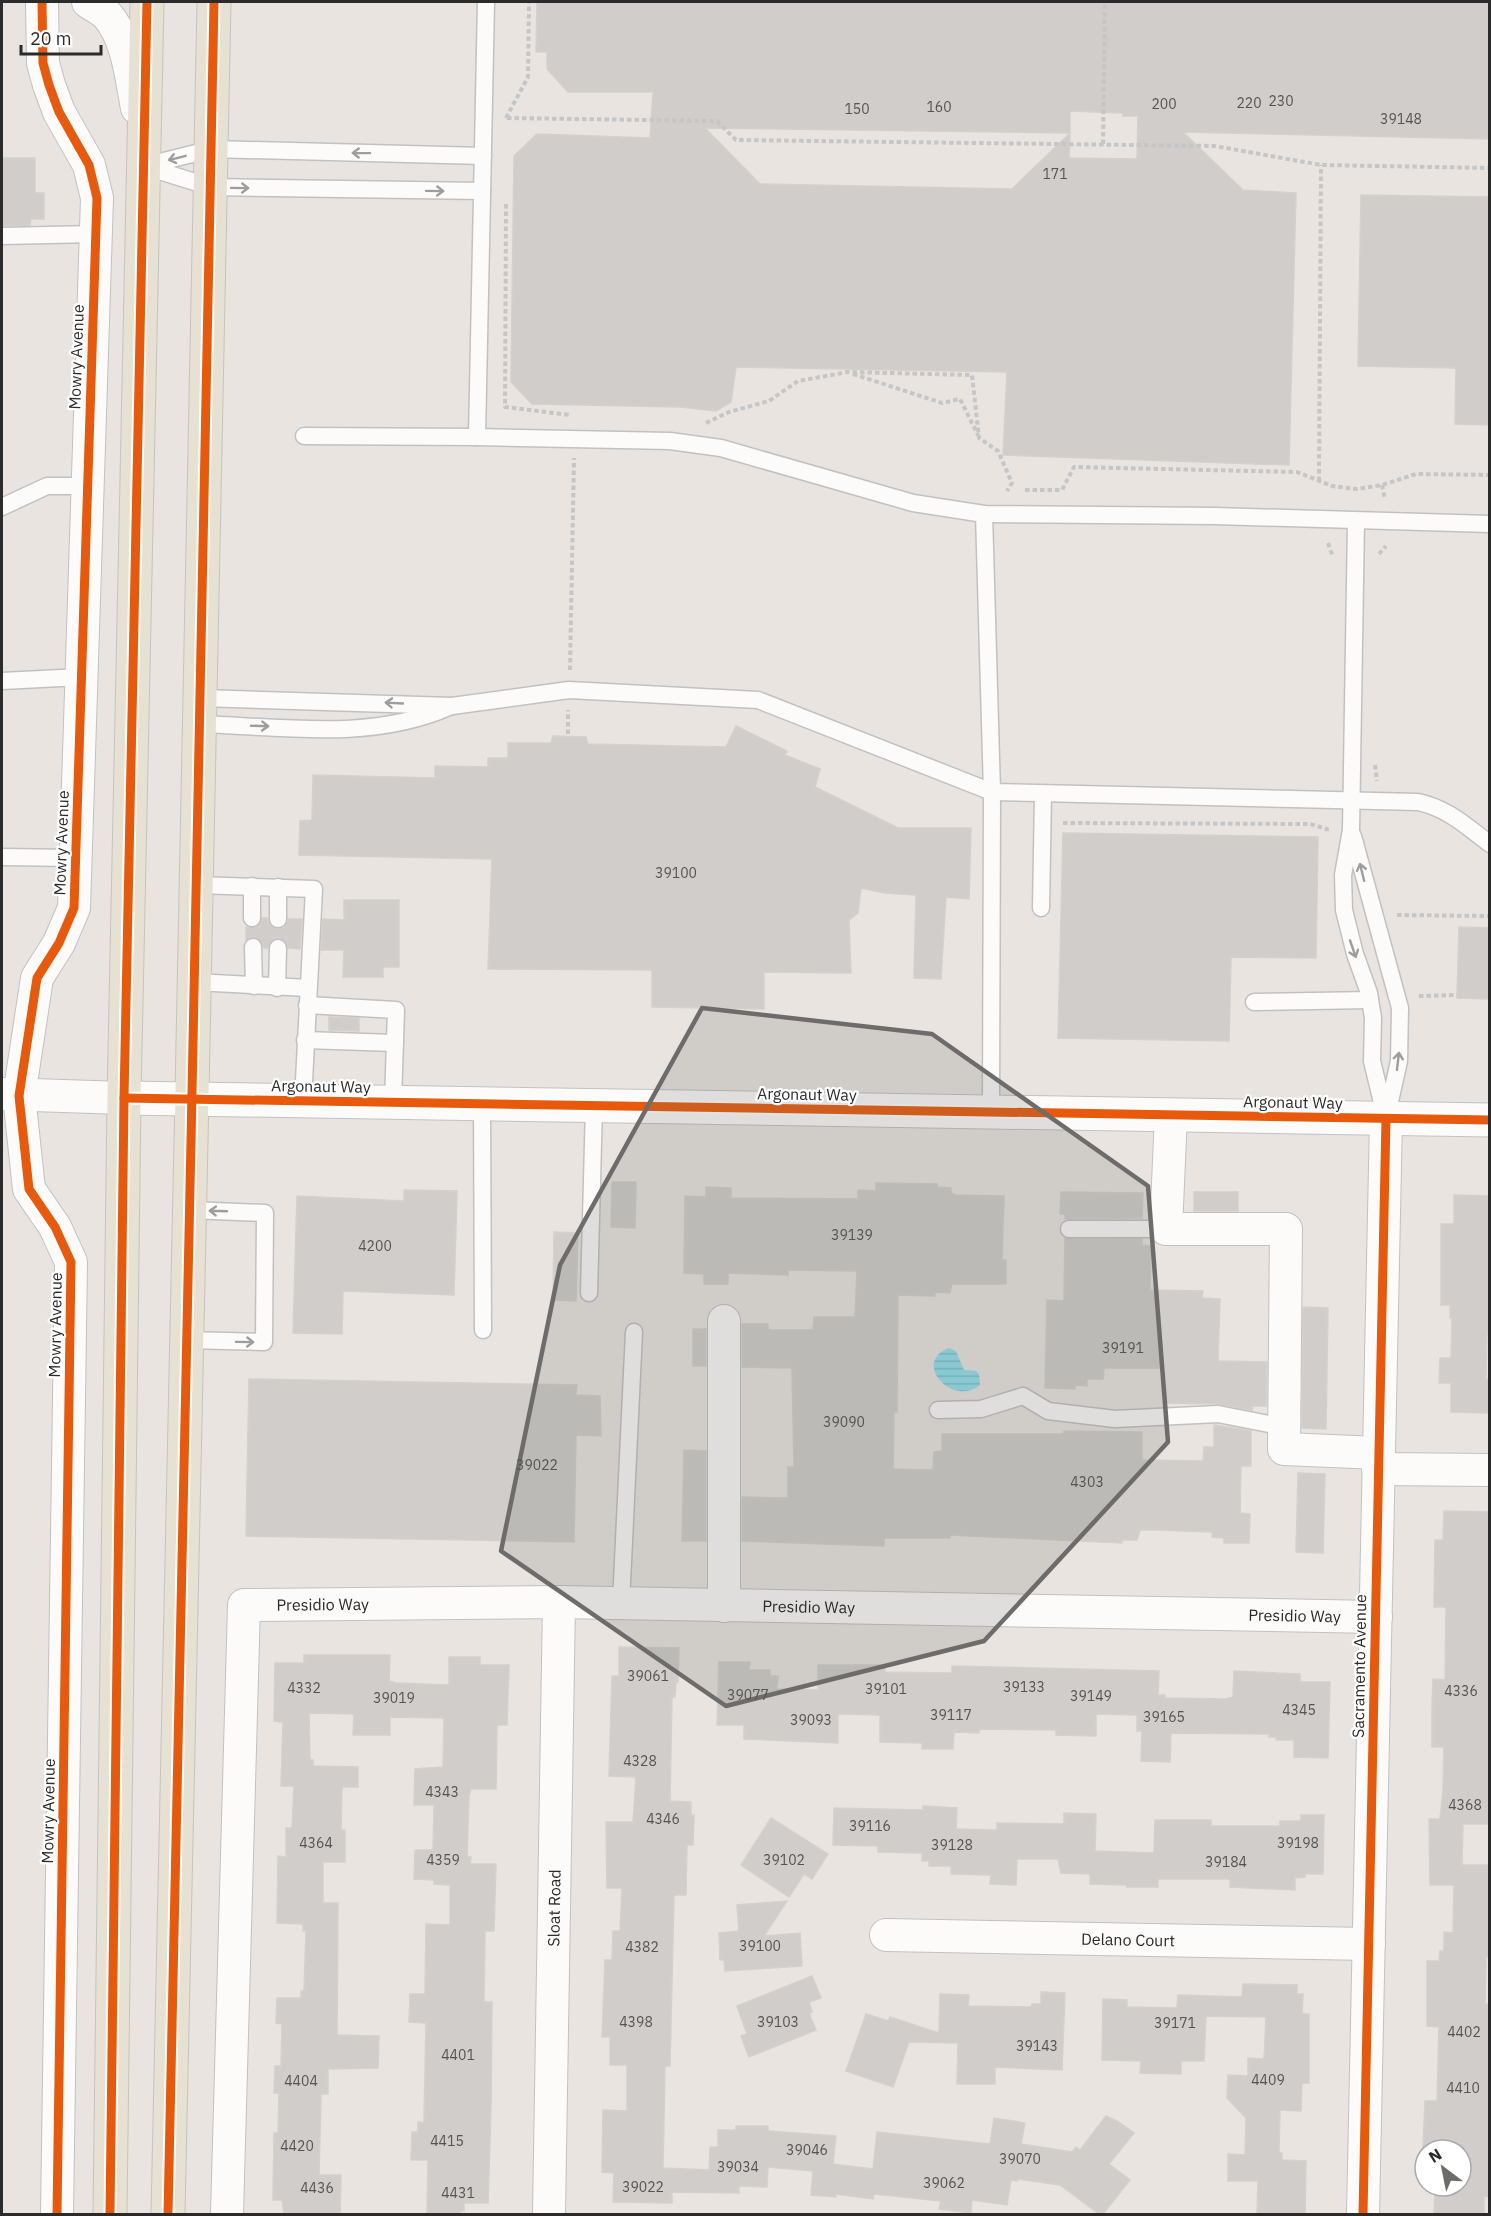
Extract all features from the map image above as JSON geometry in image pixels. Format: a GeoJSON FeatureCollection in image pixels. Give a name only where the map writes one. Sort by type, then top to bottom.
{"type":"FeatureCollection","features":[{"type":"Feature","properties":{"kind":"main road"},"geometry":{"type":"LineString","coordinates":[[110,2214],[124,1098],[133,787],[147,2]]}},
{"type":"Feature","properties":{"kind":"main road"},"geometry":{"type":"LineString","coordinates":[[168,2214],[178,1598],[202,711],[214,2]]}},
{"type":"Feature","properties":{"kind":"street","name":"Mowry Avenue"},"geometry":{"type":"LineString","coordinates":[[42,2],[43,63],[59,112],[89,165],[96,198],[74,908],[59,943],[37,978],[10,1095],[29,1189],[55,1227],[71,1262],[57,2214]]}},
{"type":"Feature","properties":{"kind":"street"},"geometry":{"type":"LineString","coordinates":[[88,2],[107,14],[119,36],[133,88],[143,166]]}},
{"type":"Feature","properties":{"kind":"street","name":"Argonaut Way"},"geometry":{"type":"LineString","coordinates":[[10,1095],[1490,1120]]}},
{"type":"Feature","properties":{"kind":"street"},"geometry":{"type":"LineString","coordinates":[[1171,1115],[1166,1229],[1286,1229],[1284,1449],[1379,1461],[1490,1470]]}},
{"type":"Feature","properties":{"kind":"street","name":"Sacramento Avenue"},"geometry":{"type":"LineString","coordinates":[[1363,2214],[1386,1119]]}},
{"type":"Feature","properties":{"kind":"street"},"geometry":{"type":"LineString","coordinates":[[724,1320],[724,1606]]}},
{"type":"Feature","properties":{"kind":"street","name":"Presidio Way"},"geometry":{"type":"LineString","coordinates":[[227,2214],[244,1605],[559,1602],[1376,1617]]}},
{"type":"Feature","properties":{"kind":"street","name":"Sloat Road"},"geometry":{"type":"LineString","coordinates":[[549,2214],[559,1602]]}},
{"type":"Feature","properties":{"kind":"street","name":"Delano Court"},"geometry":{"type":"LineString","coordinates":[[886,1935],[1369,1944]]}},
{"type":"Feature","properties":{"kind":"lane"},"geometry":{"type":"LineString","coordinates":[[477,437],[486,2]]}},
{"type":"Feature","properties":{"kind":"lane"},"geometry":{"type":"LineString","coordinates":[[143,166],[212,149],[483,156]]}},
{"type":"Feature","properties":{"kind":"lane"},"geometry":{"type":"LineString","coordinates":[[143,166],[211,187],[482,192]]}},
{"type":"Feature","properties":{"kind":"lane"},"geometry":{"type":"LineString","coordinates":[[2,236],[95,234]]}},
{"type":"Feature","properties":{"kind":"lane"},"geometry":{"type":"LineString","coordinates":[[304,436],[670,441],[721,448],[913,502],[984,514],[1215,516],[1356,522],[1490,524]]}},
{"type":"Feature","properties":{"kind":"lane"},"geometry":{"type":"LineString","coordinates":[[2,507],[47,486],[87,486]]}},
{"type":"Feature","properties":{"kind":"lane"},"geometry":{"type":"LineString","coordinates":[[984,514],[992,792],[991,1112]]}},
{"type":"Feature","properties":{"kind":"lane"},"geometry":{"type":"LineString","coordinates":[[1356,522],[1352,801],[1351,830],[1343,876],[1344,910],[1348,931],[1370,1000],[1372,1061],[1386,1119]]}},
{"type":"Feature","properties":{"kind":"lane"},"geometry":{"type":"LineString","coordinates":[[2,681],[81,677]]}},
{"type":"Feature","properties":{"kind":"lane"},"geometry":{"type":"LineString","coordinates":[[202,711],[452,706],[569,690],[758,700],[992,792],[1418,802],[1436,806],[1449,813],[1490,844]]}},
{"type":"Feature","properties":{"kind":"lane"},"geometry":{"type":"LineString","coordinates":[[202,711],[334,729],[386,726],[422,719],[452,706]]}},
{"type":"Feature","properties":{"kind":"lane"},"geometry":{"type":"LineString","coordinates":[[1041,908],[1043,794]]}},
{"type":"Feature","properties":{"kind":"lane"},"geometry":{"type":"LineString","coordinates":[[1351,830],[1369,903],[1388,959],[1400,1008],[1399,1061],[1386,1119]]}},
{"type":"Feature","properties":{"kind":"lane"},"geometry":{"type":"LineString","coordinates":[[2,857],[75,858]]}},
{"type":"Feature","properties":{"kind":"lane"},"geometry":{"type":"LineString","coordinates":[[197,885],[314,889],[303,1101]]}},
{"type":"Feature","properties":{"kind":"lane"},"geometry":{"type":"LineString","coordinates":[[252,886],[252,918]]}},
{"type":"Feature","properties":{"kind":"lane"},"geometry":{"type":"LineString","coordinates":[[278,887],[278,919]]}},
{"type":"Feature","properties":{"kind":"lane"},"geometry":{"type":"LineString","coordinates":[[253,947],[254,986]]}},
{"type":"Feature","properties":{"kind":"lane"},"geometry":{"type":"LineString","coordinates":[[277,988],[278,948]]}},
{"type":"Feature","properties":{"kind":"lane"},"geometry":{"type":"LineString","coordinates":[[195,982],[277,988],[308,997],[396,1010],[393,1102]]}},
{"type":"Feature","properties":{"kind":"lane"},"geometry":{"type":"LineString","coordinates":[[1254,1002],[1370,1000]]}},
{"type":"Feature","properties":{"kind":"lane"},"geometry":{"type":"LineString","coordinates":[[305,1040],[394,1043]]}},
{"type":"Feature","properties":{"kind":"lane"},"geometry":{"type":"LineString","coordinates":[[482,1104],[483,1330]]}},
{"type":"Feature","properties":{"kind":"lane"},"geometry":{"type":"LineString","coordinates":[[589,1293],[594,1106]]}},
{"type":"Feature","properties":{"kind":"lane"},"geometry":{"type":"LineString","coordinates":[[186,1340],[264,1342],[265,1213],[190,1210]]}},
{"type":"Feature","properties":{"kind":"lane"},"geometry":{"type":"LineString","coordinates":[[1069,1229],[1166,1229]]}},
{"type":"Feature","properties":{"kind":"lane"},"geometry":{"type":"LineString","coordinates":[[621,1603],[634,1332]]}},
{"type":"Feature","properties":{"kind":"lane"},"geometry":{"type":"LineString","coordinates":[[938,1410],[981,1409],[1023,1396],[1048,1411],[1115,1419],[1218,1414],[1284,1427]]}},
{"type":"Feature","properties":{"kind":"path"},"geometry":{"type":"LineString","coordinates":[[506,129],[506,117],[528,77],[529,2]]}},
{"type":"Feature","properties":{"kind":"path"},"geometry":{"type":"LineString","coordinates":[[1103,144],[1105,2]]}},
{"type":"Feature","properties":{"kind":"path"},"geometry":{"type":"LineString","coordinates":[[484,116],[717,121],[736,140],[1215,146],[1321,165],[1490,168]]}},
{"type":"Feature","properties":{"kind":"path"},"geometry":{"type":"LineString","coordinates":[[1319,481],[1321,165]]}},
{"type":"Feature","properties":{"kind":"path"},"geometry":{"type":"LineString","coordinates":[[506,198],[505,406],[574,415],[568,734]]}},
{"type":"Feature","properties":{"kind":"path"},"geometry":{"type":"LineString","coordinates":[[705,423],[729,412],[769,401],[798,381],[848,372],[972,375],[979,438]]}},
{"type":"Feature","properties":{"kind":"path"},"geometry":{"type":"LineString","coordinates":[[848,372],[942,403],[960,399],[979,438],[998,451],[1011,483],[1006,491],[1062,490],[1074,467],[1297,472],[1332,486],[1357,489],[1382,485],[1416,474],[1490,476]]}},
{"type":"Feature","properties":{"kind":"path"},"geometry":{"type":"LineString","coordinates":[[1042,823],[1311,824],[1327,829],[1327,840]]}},
{"type":"Feature","properties":{"kind":"path"},"geometry":{"type":"LineString","coordinates":[[1388,915],[1490,915]]}},
{"type":"Feature","properties":{"kind":"path"},"geometry":{"type":"LineString","coordinates":[[1412,996],[1457,995]]}},
{"type":"Feature","properties":{"kind":"highlighted area"},"geometry":{"type":"Polygon","coordinates":[[[702,1008],[932,1034],[1148,1186],[1168,1442],[984,1641],[726,1706],[501,1551],[560,1265],[702,1008]]]}},
{"type":"Feature","properties":{"kind":"water"},"geometry":{"type":"Polygon","coordinates":[[[949,1348],[956,1351],[964,1370],[976,1371],[979,1374],[980,1385],[969,1391],[958,1391],[948,1387],[940,1380],[935,1372],[934,1363],[938,1355],[949,1348]]]}},
{"type":"Feature","properties":{"kind":"building"},"geometry":{"type":"Polygon","coordinates":[[[537,2],[1490,2],[1490,139],[1183,132],[1243,190],[1296,193],[1289,465],[1003,455],[1007,372],[736,367],[731,402],[716,411],[681,407],[532,404],[511,382],[514,156],[537,134],[650,138],[653,92],[568,92],[547,69],[547,52],[536,52],[537,2]],[[1070,111],[1069,158],[1137,159],[1138,116],[1123,116],[1123,113],[1070,111]],[[705,128],[760,184],[1012,189],[1070,133],[705,128]]]}},
{"type":"Feature","properties":{"kind":"building"},"geometry":{"type":"Polygon","coordinates":[[[2,158],[35,158],[35,193],[44,193],[44,219],[31,219],[30,225],[2,226],[2,158]]]}},
{"type":"Feature","properties":{"kind":"building"},"geometry":{"type":"Polygon","coordinates":[[[1361,195],[1490,197],[1490,425],[1455,424],[1456,368],[1358,366],[1361,195]]]}},
{"type":"Feature","properties":{"kind":"building"},"geometry":{"type":"Polygon","coordinates":[[[736,726],[787,751],[785,755],[820,769],[815,787],[898,828],[971,828],[969,899],[946,897],[941,979],[914,978],[916,895],[885,893],[861,888],[858,913],[849,920],[851,973],[764,972],[764,1009],[652,1007],[652,970],[488,969],[492,859],[299,855],[300,821],[312,820],[313,775],[435,778],[435,766],[488,767],[488,758],[508,758],[508,743],[551,743],[553,736],[586,737],[588,744],[726,747],[736,726]]]}},
{"type":"Feature","properties":{"kind":"building"},"geometry":{"type":"Polygon","coordinates":[[[1063,833],[1318,837],[1316,958],[1231,957],[1229,1041],[1058,1038],[1063,833]]]}},
{"type":"Feature","properties":{"kind":"building"},"geometry":{"type":"Polygon","coordinates":[[[344,900],[399,900],[399,967],[383,967],[383,977],[343,977],[344,950],[321,950],[323,919],[344,920],[344,900]]]}},
{"type":"Feature","properties":{"kind":"building"},"geometry":{"type":"Polygon","coordinates":[[[262,918],[267,918],[269,925],[277,929],[284,928],[288,919],[302,919],[300,949],[288,948],[287,943],[279,938],[273,939],[268,948],[264,948],[257,938],[246,940],[246,927],[257,927],[262,918]]]}},
{"type":"Feature","properties":{"kind":"building"},"geometry":{"type":"Polygon","coordinates":[[[1459,927],[1490,928],[1490,999],[1457,998],[1459,927]]]}},
{"type":"Feature","properties":{"kind":"building"},"geometry":{"type":"Polygon","coordinates":[[[329,1017],[359,1018],[359,1031],[329,1030],[329,1017]]]}},
{"type":"Feature","properties":{"kind":"building"},"geometry":{"type":"Polygon","coordinates":[[[612,1182],[636,1182],[635,1228],[611,1227],[612,1182]]]}},
{"type":"Feature","properties":{"kind":"building"},"geometry":{"type":"Polygon","coordinates":[[[876,1183],[937,1184],[937,1187],[951,1188],[951,1193],[955,1195],[1004,1196],[1002,1260],[1006,1260],[1006,1284],[952,1284],[950,1293],[935,1292],[935,1296],[898,1295],[897,1412],[894,1412],[893,1469],[933,1470],[934,1452],[942,1451],[942,1434],[1142,1432],[1142,1460],[1203,1461],[1204,1447],[1214,1447],[1214,1425],[1251,1431],[1251,1466],[1241,1466],[1240,1513],[1250,1514],[1249,1543],[1224,1543],[1224,1538],[1212,1537],[1212,1532],[1158,1530],[1140,1530],[1137,1540],[1122,1540],[1122,1543],[950,1535],[950,1538],[884,1538],[884,1546],[742,1541],[742,1497],[788,1498],[788,1467],[794,1467],[792,1368],[742,1367],[742,1324],[768,1324],[768,1330],[813,1330],[814,1317],[855,1317],[857,1271],[788,1270],[788,1275],[728,1273],[728,1284],[704,1284],[704,1274],[684,1273],[685,1196],[706,1197],[706,1187],[731,1188],[731,1198],[858,1199],[858,1190],[876,1191],[876,1183]]]}},
{"type":"Feature","properties":{"kind":"building"},"geometry":{"type":"Polygon","coordinates":[[[404,1190],[457,1191],[454,1295],[343,1291],[342,1334],[293,1333],[297,1196],[404,1201],[404,1190]]]}},
{"type":"Feature","properties":{"kind":"building"},"geometry":{"type":"Polygon","coordinates":[[[1061,1192],[1143,1193],[1142,1218],[1065,1219],[1065,1214],[1060,1214],[1061,1192]]]}},
{"type":"Feature","properties":{"kind":"building"},"geometry":{"type":"Polygon","coordinates":[[[1194,1192],[1238,1192],[1238,1211],[1194,1211],[1194,1192]]]}},
{"type":"Feature","properties":{"kind":"building"},"geometry":{"type":"Polygon","coordinates":[[[1454,1195],[1490,1196],[1490,1334],[1487,1334],[1486,1379],[1490,1379],[1490,1413],[1451,1412],[1451,1383],[1439,1383],[1440,1358],[1451,1358],[1452,1318],[1450,1318],[1450,1305],[1441,1305],[1441,1224],[1454,1224],[1454,1195]]]}},
{"type":"Feature","properties":{"kind":"building"},"geometry":{"type":"Polygon","coordinates":[[[554,1232],[578,1233],[576,1301],[553,1300],[554,1232]]]}},
{"type":"Feature","properties":{"kind":"building"},"geometry":{"type":"Polygon","coordinates":[[[1065,1238],[1142,1239],[1142,1245],[1151,1246],[1150,1290],[1203,1291],[1202,1298],[1220,1299],[1218,1361],[1267,1362],[1266,1406],[1252,1406],[1252,1410],[1220,1404],[1164,1403],[1165,1368],[1104,1368],[1103,1379],[1087,1379],[1087,1386],[1075,1385],[1075,1389],[1045,1388],[1047,1300],[1064,1301],[1065,1238]]]}},
{"type":"Feature","properties":{"kind":"building"},"geometry":{"type":"Polygon","coordinates":[[[1303,1307],[1328,1308],[1326,1429],[1302,1428],[1303,1307]]]}},
{"type":"Feature","properties":{"kind":"building"},"geometry":{"type":"Polygon","coordinates":[[[693,1329],[706,1329],[706,1366],[693,1366],[693,1329]]]}},
{"type":"Feature","properties":{"kind":"building"},"geometry":{"type":"Polygon","coordinates":[[[249,1379],[577,1385],[576,1395],[600,1396],[601,1436],[576,1435],[574,1542],[246,1536],[249,1379]]]}},
{"type":"Feature","properties":{"kind":"building"},"geometry":{"type":"Polygon","coordinates":[[[684,1450],[706,1451],[706,1541],[682,1541],[684,1450]]]}},
{"type":"Feature","properties":{"kind":"building"},"geometry":{"type":"Polygon","coordinates":[[[1298,1473],[1325,1474],[1323,1553],[1296,1552],[1298,1473]]]}},
{"type":"Feature","properties":{"kind":"building"},"geometry":{"type":"Polygon","coordinates":[[[1444,1511],[1490,1512],[1490,1824],[1463,1824],[1462,1865],[1490,1865],[1490,1957],[1486,1957],[1485,2004],[1490,2004],[1490,2197],[1484,2196],[1484,2214],[1434,2214],[1435,2198],[1473,2198],[1473,2138],[1423,2138],[1425,2101],[1437,2101],[1439,2027],[1427,2026],[1427,1961],[1439,1961],[1440,1951],[1444,1951],[1444,1932],[1453,1933],[1454,1885],[1430,1885],[1429,1819],[1440,1819],[1443,1790],[1444,1747],[1432,1747],[1432,1707],[1433,1679],[1445,1680],[1446,1607],[1434,1607],[1435,1540],[1443,1540],[1444,1511]]]}},
{"type":"Feature","properties":{"kind":"building"},"geometry":{"type":"Polygon","coordinates":[[[619,1647],[679,1648],[678,1682],[676,1682],[675,1697],[672,1697],[670,1801],[691,1802],[691,1815],[694,1815],[693,1845],[687,1845],[686,1895],[674,1895],[670,2066],[665,2066],[663,2168],[709,2170],[710,2147],[718,2147],[718,2130],[736,2130],[736,2126],[768,2126],[768,2131],[836,2136],[833,2164],[873,2169],[877,2132],[990,2144],[994,2118],[1025,2123],[1021,2144],[1072,2152],[1076,2147],[1080,2150],[1106,2116],[1134,2133],[1109,2164],[1130,2180],[1103,2214],[1099,2214],[1060,2185],[1018,2179],[1018,2181],[1011,2180],[1007,2205],[972,2200],[971,2213],[939,2209],[941,2201],[874,2194],[873,2199],[836,2194],[836,2197],[811,2195],[813,2171],[768,2167],[767,2187],[739,2186],[739,2193],[672,2192],[672,2203],[613,2202],[614,2173],[602,2172],[603,2110],[627,2111],[627,2065],[610,2065],[610,2037],[602,2037],[605,1960],[612,1960],[613,1931],[620,1931],[622,1888],[607,1888],[606,1822],[633,1822],[636,1777],[609,1776],[612,1676],[619,1676],[619,1647]]]}},
{"type":"Feature","properties":{"kind":"building"},"geometry":{"type":"Polygon","coordinates":[[[304,1655],[390,1655],[389,1681],[396,1683],[449,1685],[449,1657],[480,1657],[480,1665],[509,1665],[507,1725],[497,1725],[496,1789],[471,1789],[469,1796],[467,1857],[471,1857],[470,1864],[496,1864],[494,1931],[485,1931],[484,2002],[492,2002],[491,2106],[488,2203],[464,2203],[464,2211],[460,2211],[460,2214],[427,2214],[428,2160],[411,2160],[412,2132],[418,2132],[418,2122],[424,2123],[426,2023],[409,2022],[410,1994],[425,1994],[426,1924],[450,1925],[450,1885],[434,1884],[434,1880],[414,1879],[415,1850],[433,1850],[434,1805],[414,1805],[415,1769],[443,1767],[444,1718],[390,1717],[390,1735],[353,1735],[354,1714],[309,1713],[310,1760],[313,1760],[313,1766],[358,1767],[358,1787],[342,1787],[341,1830],[345,1830],[345,1862],[323,1862],[323,1903],[338,1903],[337,2035],[379,2036],[378,2068],[328,2069],[328,2094],[321,2094],[319,2175],[341,2175],[340,2214],[284,2214],[282,2200],[273,2200],[274,2133],[278,2133],[279,2093],[274,2093],[275,2066],[281,2066],[282,2024],[276,2023],[277,1998],[301,1998],[301,1991],[304,1991],[306,1931],[303,1931],[303,1924],[277,1923],[278,1856],[286,1857],[286,1828],[292,1828],[294,1786],[281,1786],[283,1722],[274,1721],[275,1663],[304,1663],[304,1655]]]}},
{"type":"Feature","properties":{"kind":"building"},"geometry":{"type":"Polygon","coordinates":[[[719,1662],[750,1662],[749,1670],[770,1670],[770,1676],[778,1676],[777,1689],[818,1690],[818,1665],[885,1665],[885,1672],[952,1673],[952,1666],[1159,1671],[1158,1695],[1165,1695],[1165,1698],[1226,1699],[1233,1697],[1234,1671],[1300,1674],[1300,1682],[1330,1682],[1328,1758],[1294,1757],[1294,1740],[1276,1740],[1276,1737],[1269,1737],[1269,1734],[1171,1733],[1170,1762],[1141,1761],[1142,1731],[1137,1731],[1137,1715],[1096,1714],[1096,1736],[1056,1735],[1056,1730],[979,1729],[979,1733],[954,1732],[953,1749],[922,1749],[922,1743],[880,1742],[880,1715],[838,1714],[838,1743],[744,1739],[744,1725],[717,1725],[719,1662]]]}},
{"type":"Feature","properties":{"kind":"building"},"geometry":{"type":"Polygon","coordinates":[[[923,1806],[957,1808],[956,1829],[997,1830],[997,1823],[1064,1824],[1064,1813],[1096,1814],[1095,1851],[1154,1853],[1155,1820],[1211,1820],[1211,1826],[1280,1826],[1280,1821],[1301,1821],[1301,1815],[1324,1815],[1323,1874],[1305,1874],[1305,1877],[1295,1878],[1295,1890],[1230,1887],[1230,1879],[1158,1879],[1158,1887],[1127,1887],[1127,1885],[1090,1884],[1090,1874],[1061,1873],[1058,1859],[1017,1859],[1016,1885],[990,1884],[991,1875],[951,1874],[951,1866],[929,1866],[929,1861],[922,1861],[922,1853],[878,1852],[878,1846],[833,1845],[834,1808],[923,1810],[923,1806]]]}},
{"type":"Feature","properties":{"kind":"building"},"geometry":{"type":"Polygon","coordinates":[[[771,1818],[828,1854],[812,1879],[804,1874],[789,1897],[741,1865],[771,1818]]]}},
{"type":"Feature","properties":{"kind":"building"},"geometry":{"type":"Polygon","coordinates":[[[787,1901],[764,1936],[800,1933],[802,1966],[725,1971],[724,1960],[720,1960],[719,1933],[739,1931],[737,1905],[787,1901]]]}},
{"type":"Feature","properties":{"kind":"building"},"geometry":{"type":"Polygon","coordinates":[[[812,1976],[821,1998],[809,2002],[812,2012],[809,2013],[816,2030],[749,2057],[741,2036],[747,2034],[737,2006],[812,1976]]]}},
{"type":"Feature","properties":{"kind":"building"},"geometry":{"type":"Polygon","coordinates":[[[1243,1984],[1297,1985],[1297,1994],[1303,1994],[1302,2014],[1309,2014],[1309,2083],[1302,2083],[1301,2111],[1280,2110],[1279,2153],[1282,2153],[1282,2160],[1306,2161],[1305,2214],[1257,2214],[1258,2181],[1228,2181],[1228,2154],[1245,2155],[1246,2118],[1227,2098],[1228,2075],[1248,2076],[1248,2058],[1264,2059],[1266,2017],[1206,2016],[1204,2061],[1181,2061],[1181,2074],[1140,2073],[1141,2061],[1102,2060],[1103,1999],[1127,2000],[1127,2007],[1177,2008],[1178,1995],[1242,1997],[1243,1984]]]}},
{"type":"Feature","properties":{"kind":"building"},"geometry":{"type":"Polygon","coordinates":[[[1041,1992],[1065,1993],[1062,2070],[995,2067],[995,2084],[957,2084],[958,2043],[909,2042],[893,2087],[846,2071],[866,2014],[888,2021],[890,2017],[939,2033],[940,1994],[969,1995],[968,2006],[1031,2007],[1032,2004],[1041,2004],[1041,1992]]]}},
{"type":"Feature","properties":{"kind":"cycle path"},"geometry":{"type":"LineString","coordinates":[[42,2],[43,63],[49,85],[59,112],[89,165],[97,198],[74,908],[59,943],[37,978],[19,1096],[29,1189],[55,1227],[71,1262],[57,2214]]}},
{"type":"Feature","properties":{"kind":"cycle path"},"geometry":{"type":"LineString","coordinates":[[110,2214],[124,1098],[147,2]]}},
{"type":"Feature","properties":{"kind":"cycle path"},"geometry":{"type":"LineString","coordinates":[[168,2214],[214,2]]}},
{"type":"Feature","properties":{"kind":"cycle path"},"geometry":{"type":"LineString","coordinates":[[124,1098],[1490,1120]]}},
{"type":"Feature","properties":{"kind":"cycle path"},"geometry":{"type":"LineString","coordinates":[[1363,2214],[1386,1119]]}}]}
